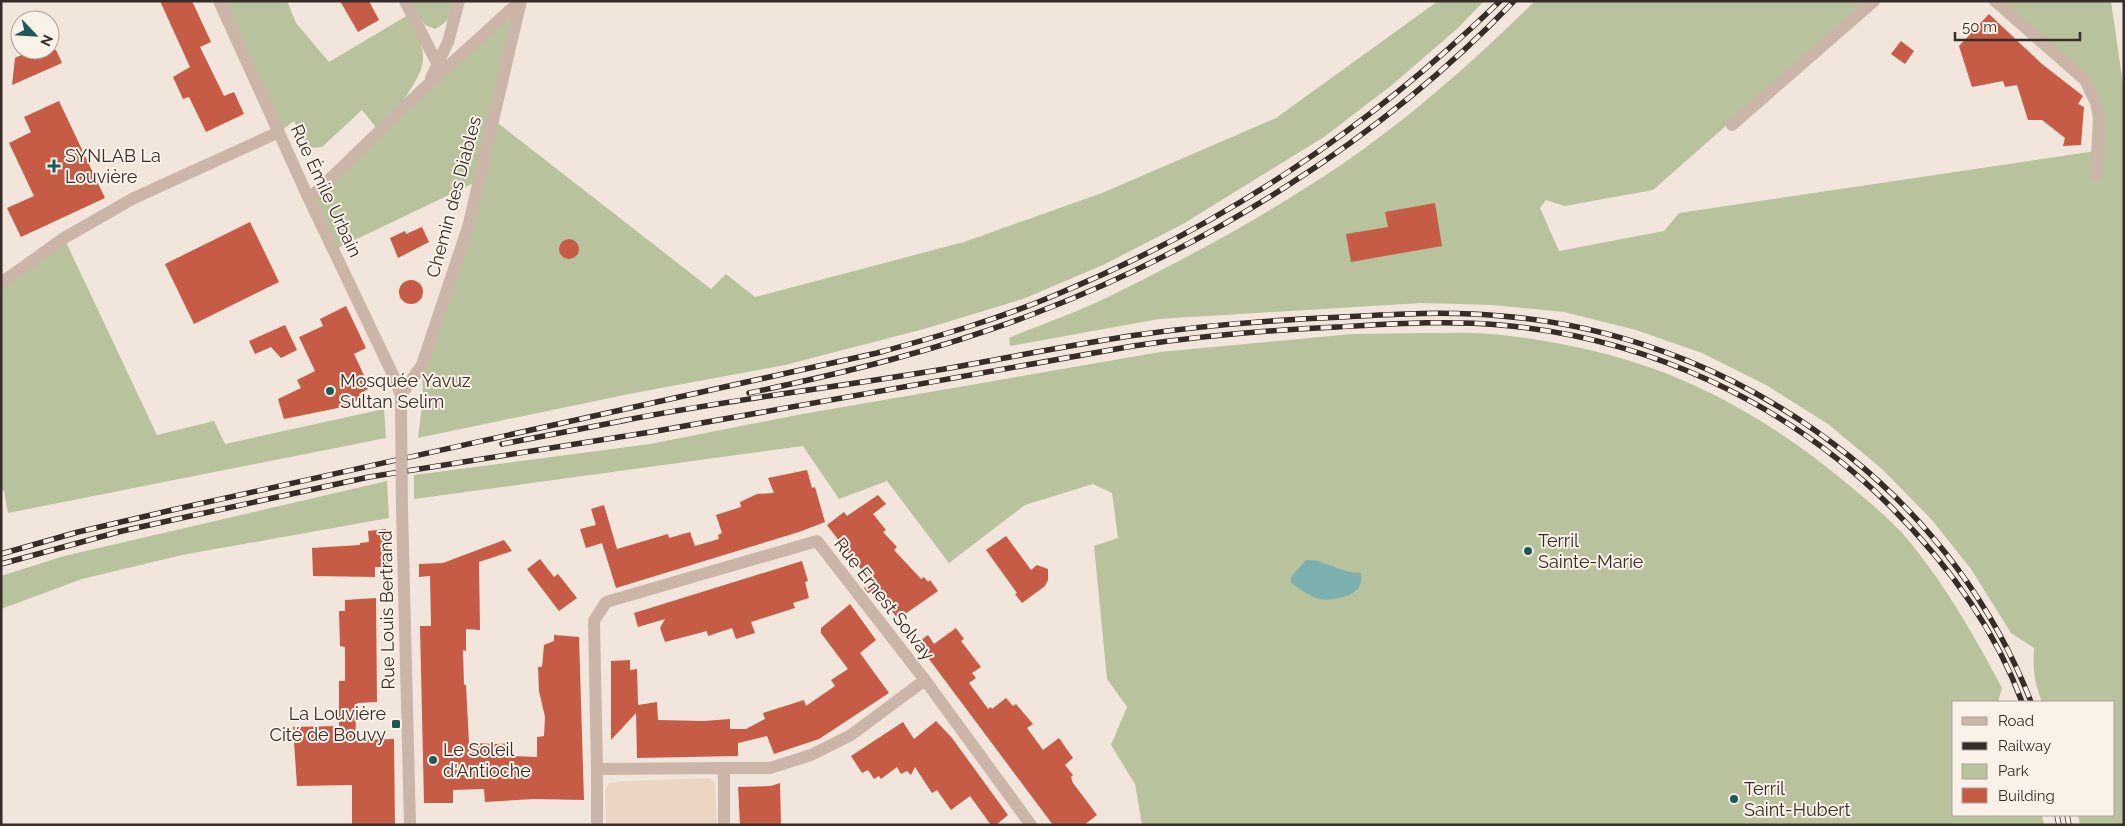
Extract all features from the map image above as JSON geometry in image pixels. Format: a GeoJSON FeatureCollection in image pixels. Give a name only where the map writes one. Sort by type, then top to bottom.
{"type":"FeatureCollection","features":[{"type":"Feature","properties":{"kind":"street","name":"Rue Émile Urbain"},"geometry":{"type":"LineString","coordinates":[[219,1],[309,199],[394,377],[401,401]]}},
{"type":"Feature","properties":{"kind":"street"},"geometry":{"type":"LineString","coordinates":[[405,1],[438,65]]}},
{"type":"Feature","properties":{"kind":"street"},"geometry":{"type":"LineString","coordinates":[[420,92],[438,65],[450,34],[459,1]]}},
{"type":"Feature","properties":{"kind":"street"},"geometry":{"type":"LineString","coordinates":[[309,199],[420,92],[521,1]]}},
{"type":"Feature","properties":{"kind":"street","name":"Chemin des Diables"},"geometry":{"type":"LineString","coordinates":[[401,401],[422,364],[468,226],[521,1]]}},
{"type":"Feature","properties":{"kind":"street"},"geometry":{"type":"LineString","coordinates":[[1732,125],[1874,1]]}},
{"type":"Feature","properties":{"kind":"street"},"geometry":{"type":"LineString","coordinates":[[1995,1],[2085,80],[2096,103],[2098,118],[2096,176]]}},
{"type":"Feature","properties":{"kind":"street"},"geometry":{"type":"LineString","coordinates":[[1,283],[64,238],[134,198],[280,132]]}},
{"type":"Feature","properties":{"kind":"street","name":"Rue Louis Bertrand"},"geometry":{"type":"LineString","coordinates":[[401,401],[410,825]]}},
{"type":"Feature","properties":{"kind":"street","name":"Rue Ernest Solvay"},"geometry":{"type":"LineString","coordinates":[[597,769],[594,620],[606,602],[817,541],[924,680],[1031,825]]}},
{"type":"Feature","properties":{"kind":"street"},"geometry":{"type":"LineString","coordinates":[[597,825],[597,769],[770,768],[811,755],[851,735],[924,680]]}},
{"type":"Feature","properties":{"kind":"street"},"geometry":{"type":"LineString","coordinates":[[724,768],[724,825]]}},
{"type":"Feature","properties":{"kind":"green space"},"geometry":{"type":"Polygon","coordinates":[[[219,1],[287,1],[296,23],[329,62],[408,15],[420,42],[423,61],[417,79],[401,104],[520,1],[494,120],[711,289],[726,274],[755,297],[964,242],[1102,193],[1276,118],[1438,1],[1484,1],[1458,28],[1392,85],[1324,137],[1183,224],[1103,265],[1023,299],[924,329],[785,365],[634,393],[418,438],[423,398],[422,365],[478,181],[334,250],[309,199],[379,131],[362,110],[322,147],[309,148],[294,121],[279,132],[219,1]]]}},
{"type":"Feature","properties":{"kind":"green space"},"geometry":{"type":"Polygon","coordinates":[[[405,1],[459,1],[447,21],[435,29],[425,25],[405,1]]]}},
{"type":"Feature","properties":{"kind":"green space"},"geometry":{"type":"Polygon","coordinates":[[[1535,1],[1868,1],[1653,190],[1565,206],[1546,200],[1540,208],[1559,251],[1664,231],[1679,213],[2096,151],[2090,89],[1995,1],[2111,1],[2124,91],[2124,825],[2080,825],[2078,816],[2115,816],[2115,701],[2042,701],[2035,676],[2034,648],[2011,633],[1971,569],[1932,520],[1882,469],[1828,424],[1766,385],[1702,353],[1636,330],[1564,312],[1492,305],[1421,303],[1159,319],[1010,346],[1009,338],[1098,302],[1168,267],[1255,219],[1311,185],[1390,129],[1488,46],[1535,1]]]}},
{"type":"Feature","properties":{"kind":"green space"},"geometry":{"type":"Polygon","coordinates":[[[64,238],[157,435],[214,421],[225,444],[384,409],[386,438],[8,513],[4,491],[1,490],[1,283],[64,238]]]}},
{"type":"Feature","properties":{"kind":"green space","name":"Terril Sainte-Marie"},"geometry":{"type":"Polygon","coordinates":[[[1352,334],[1491,334],[1541,340],[1592,351],[1642,365],[1689,383],[1729,403],[1786,437],[1822,463],[1876,508],[1909,541],[1923,558],[1959,612],[2002,688],[1998,701],[1952,701],[1952,816],[2042,816],[2044,825],[1142,825],[1135,784],[1111,745],[1127,707],[1107,679],[1094,546],[1118,538],[1112,493],[1093,484],[1025,505],[949,563],[887,481],[839,499],[803,446],[414,499],[414,475],[650,444],[797,415],[1160,352],[1352,334]]]}},
{"type":"Feature","properties":{"kind":"green space"},"geometry":{"type":"Polygon","coordinates":[[[387,481],[389,518],[182,555],[82,579],[1,609],[1,576],[64,556],[387,481]]]}},
{"type":"Feature","properties":{"kind":"shaded area"},"geometry":{"type":"Polygon","coordinates":[[[711,779],[715,784],[717,825],[606,825],[605,790],[609,783],[711,779]]]}},
{"type":"Feature","properties":{"kind":"water"},"geometry":{"type":"Polygon","coordinates":[[[1306,560],[1313,560],[1354,573],[1361,573],[1361,584],[1353,593],[1336,599],[1320,599],[1312,596],[1291,583],[1291,577],[1306,560]]]}},
{"type":"Feature","properties":{"kind":"building"},"geometry":{"type":"Polygon","coordinates":[[[160,1],[192,1],[211,42],[200,47],[224,96],[234,92],[244,114],[206,132],[189,97],[183,99],[173,77],[190,67],[160,1]]]}},
{"type":"Feature","properties":{"kind":"building"},"geometry":{"type":"Polygon","coordinates":[[[340,1],[369,1],[379,20],[358,32],[340,1]]]}},
{"type":"Feature","properties":{"kind":"building"},"geometry":{"type":"Polygon","coordinates":[[[1989,14],[2042,64],[2083,96],[2078,104],[2084,107],[2081,145],[2063,146],[2065,138],[2042,120],[2028,120],[2017,85],[2005,87],[2003,81],[1972,87],[1959,46],[1989,14]]]}},
{"type":"Feature","properties":{"kind":"building"},"geometry":{"type":"Polygon","coordinates":[[[1901,41],[1914,51],[1905,64],[1891,54],[1901,41]]]}},
{"type":"Feature","properties":{"kind":"building"},"geometry":{"type":"Polygon","coordinates":[[[60,59],[62,63],[12,85],[15,60],[60,59]]]}},
{"type":"Feature","properties":{"kind":"building","name":"SYNLAB La Louvière"},"geometry":{"type":"Polygon","coordinates":[[[59,101],[105,198],[21,237],[7,208],[34,196],[9,143],[31,132],[24,117],[59,101]]]}},
{"type":"Feature","properties":{"kind":"building"},"geometry":{"type":"Polygon","coordinates":[[[1435,203],[1442,246],[1351,262],[1346,234],[1388,227],[1385,212],[1435,203]]]}},
{"type":"Feature","properties":{"kind":"building"},"geometry":{"type":"Polygon","coordinates":[[[250,222],[279,282],[194,324],[165,264],[250,222]]]}},
{"type":"Feature","properties":{"kind":"building"},"geometry":{"type":"Polygon","coordinates":[[[422,227],[429,242],[398,258],[390,238],[405,231],[406,234],[422,227]]]}},
{"type":"Feature","properties":{"kind":"building"},"geometry":{"type":"Polygon","coordinates":[[[569,239],[576,242],[579,249],[576,256],[569,259],[562,256],[559,249],[562,242],[569,239]]]}},
{"type":"Feature","properties":{"kind":"building"},"geometry":{"type":"Polygon","coordinates":[[[411,280],[416,281],[422,287],[422,297],[416,303],[411,304],[406,303],[400,297],[399,292],[400,287],[406,281],[411,280]]]}},
{"type":"Feature","properties":{"kind":"building"},"geometry":{"type":"Polygon","coordinates":[[[346,306],[366,348],[354,354],[370,388],[359,394],[361,399],[338,408],[284,419],[278,399],[301,388],[297,380],[315,371],[299,337],[323,326],[320,319],[346,306]]]}},
{"type":"Feature","properties":{"kind":"building"},"geometry":{"type":"Polygon","coordinates":[[[285,325],[297,350],[281,358],[271,347],[255,354],[249,341],[285,325]]]}},
{"type":"Feature","properties":{"kind":"building"},"geometry":{"type":"Polygon","coordinates":[[[807,470],[812,488],[815,487],[825,522],[799,532],[616,588],[602,543],[586,548],[580,529],[596,525],[591,509],[604,505],[617,549],[668,534],[669,538],[690,532],[695,546],[719,539],[718,535],[722,533],[716,515],[741,507],[740,502],[757,494],[774,493],[768,478],[807,470]]]}},
{"type":"Feature","properties":{"kind":"building"},"geometry":{"type":"Polygon","coordinates":[[[878,495],[886,504],[873,514],[886,530],[883,532],[897,547],[894,550],[921,579],[924,577],[928,582],[930,580],[938,591],[898,619],[877,591],[868,593],[864,588],[876,579],[870,581],[827,525],[844,512],[847,516],[878,495]]]}},
{"type":"Feature","properties":{"kind":"building"},"geometry":{"type":"Polygon","coordinates":[[[386,529],[389,567],[375,567],[375,577],[313,576],[312,548],[360,545],[360,543],[369,542],[368,531],[386,529]]]}},
{"type":"Feature","properties":{"kind":"building"},"geometry":{"type":"Polygon","coordinates":[[[1006,536],[1031,570],[1037,565],[1048,569],[1048,580],[1045,586],[1022,603],[986,550],[1006,536]]]}},
{"type":"Feature","properties":{"kind":"building"},"geometry":{"type":"Polygon","coordinates":[[[504,540],[512,551],[479,562],[480,630],[466,629],[466,651],[463,650],[469,743],[512,743],[512,756],[537,757],[537,737],[544,736],[545,717],[539,691],[538,667],[542,667],[544,645],[554,641],[554,635],[579,637],[584,800],[534,799],[485,802],[484,789],[453,790],[453,803],[424,803],[420,626],[431,626],[430,576],[419,577],[419,564],[443,563],[504,540]]]}},
{"type":"Feature","properties":{"kind":"building"},"geometry":{"type":"Polygon","coordinates":[[[540,559],[554,577],[558,574],[577,598],[559,611],[527,569],[540,559]]]}},
{"type":"Feature","properties":{"kind":"building"},"geometry":{"type":"Polygon","coordinates":[[[802,561],[808,581],[805,582],[809,598],[793,603],[795,608],[751,622],[755,633],[736,639],[732,628],[708,636],[707,631],[665,642],[660,628],[665,619],[638,627],[634,613],[802,561]]]}},
{"type":"Feature","properties":{"kind":"building"},"geometry":{"type":"Polygon","coordinates":[[[376,598],[377,702],[357,703],[355,740],[394,739],[395,825],[352,825],[352,785],[297,786],[293,727],[339,726],[339,681],[345,681],[345,647],[340,646],[339,611],[345,611],[345,600],[376,598]]]}},
{"type":"Feature","properties":{"kind":"building"},"geometry":{"type":"Polygon","coordinates":[[[850,604],[876,640],[860,653],[889,693],[819,739],[774,754],[767,736],[738,743],[738,756],[637,758],[636,713],[611,740],[611,661],[630,660],[630,670],[637,669],[638,705],[657,702],[658,720],[704,721],[730,719],[730,729],[746,729],[765,719],[763,713],[804,700],[806,706],[835,686],[831,680],[848,669],[821,633],[821,628],[850,604]]]}},
{"type":"Feature","properties":{"kind":"building"},"geometry":{"type":"Polygon","coordinates":[[[956,628],[964,639],[961,641],[981,667],[972,673],[976,678],[969,683],[988,709],[991,707],[992,709],[1006,698],[1013,706],[1016,704],[1033,724],[1027,728],[1043,750],[1059,738],[1073,758],[1065,765],[1073,775],[1071,777],[1073,783],[1097,815],[1084,825],[1053,825],[917,643],[928,635],[934,644],[956,628]]]}},
{"type":"Feature","properties":{"kind":"building"},"geometry":{"type":"Polygon","coordinates":[[[936,721],[952,738],[1008,815],[996,825],[991,825],[970,796],[951,810],[937,790],[932,793],[915,767],[911,775],[907,771],[901,774],[897,767],[881,779],[879,776],[874,779],[868,770],[862,773],[851,756],[903,722],[914,739],[936,721]]]}},
{"type":"Feature","properties":{"kind":"building"},"geometry":{"type":"Polygon","coordinates":[[[780,783],[781,825],[740,825],[738,787],[771,786],[780,783]]]}},
{"type":"Feature","properties":{"kind":"railway"},"geometry":{"type":"LineString","coordinates":[[1,554],[78,532],[172,510],[877,353],[1010,313],[1116,268],[1176,238],[1234,206],[1291,170],[1345,132],[1398,91],[1450,48],[1500,1]]}},
{"type":"Feature","properties":{"kind":"railway"},"geometry":{"type":"LineString","coordinates":[[749,393],[855,369],[960,340],[1028,316],[1095,289],[1160,258],[1225,223],[1288,185],[1349,144],[1407,99],[1463,51],[1514,1]]}},
{"type":"Feature","properties":{"kind":"railway"},"geometry":{"type":"LineString","coordinates":[[621,421],[703,406],[950,368],[1067,346],[1163,331],[1240,323],[1383,315],[1481,314],[1548,322],[1595,331],[1641,344],[1686,360],[1771,402],[1811,428],[1879,481],[1932,537],[1979,599],[2016,667],[2031,701]]}},
{"type":"Feature","properties":{"kind":"railway"},"geometry":{"type":"LineString","coordinates":[[1,564],[122,531],[369,477],[651,432],[1133,346],[1209,336],[1285,330],[1418,323],[1500,325],[1554,332],[1608,344],[1661,360],[1712,382],[1761,407],[1807,436],[1851,470],[1891,507],[1931,550],[1967,598],[1998,648],[2022,701]]}},
{"type":"Feature","properties":{"kind":"railway"},"geometry":{"type":"LineString","coordinates":[[502,444],[627,420]]}},
{"type":"Feature","properties":{"kind":"railway"},"geometry":{"type":"LineString","coordinates":[[2057,816],[2059,825]]}},
{"type":"Feature","properties":{"kind":"railway"},"geometry":{"type":"LineString","coordinates":[[2067,816],[2069,825]]}},
{"type":"Feature","properties":{"kind":"place","name":"SYNLAB La Louvière"},"geometry":{"type":"Point","coordinates":[54,166]}},
{"type":"Feature","properties":{"kind":"place","name":"Mosquée Yavuz Sultan Selim"},"geometry":{"type":"Point","coordinates":[330,391]}},
{"type":"Feature","properties":{"kind":"place","name":"Terril Sainte-Marie"},"geometry":{"type":"Point","coordinates":[1528,551]}},
{"type":"Feature","properties":{"kind":"place","name":"La Louvière Cité de Bouvy"},"geometry":{"type":"Point","coordinates":[396,724]}},
{"type":"Feature","properties":{"kind":"place","name":"Le Soleil d'Antioche"},"geometry":{"type":"Point","coordinates":[433,760]}},
{"type":"Feature","properties":{"kind":"place","name":"Terril Saint-Hubert"},"geometry":{"type":"Point","coordinates":[1734,799]}}]}
